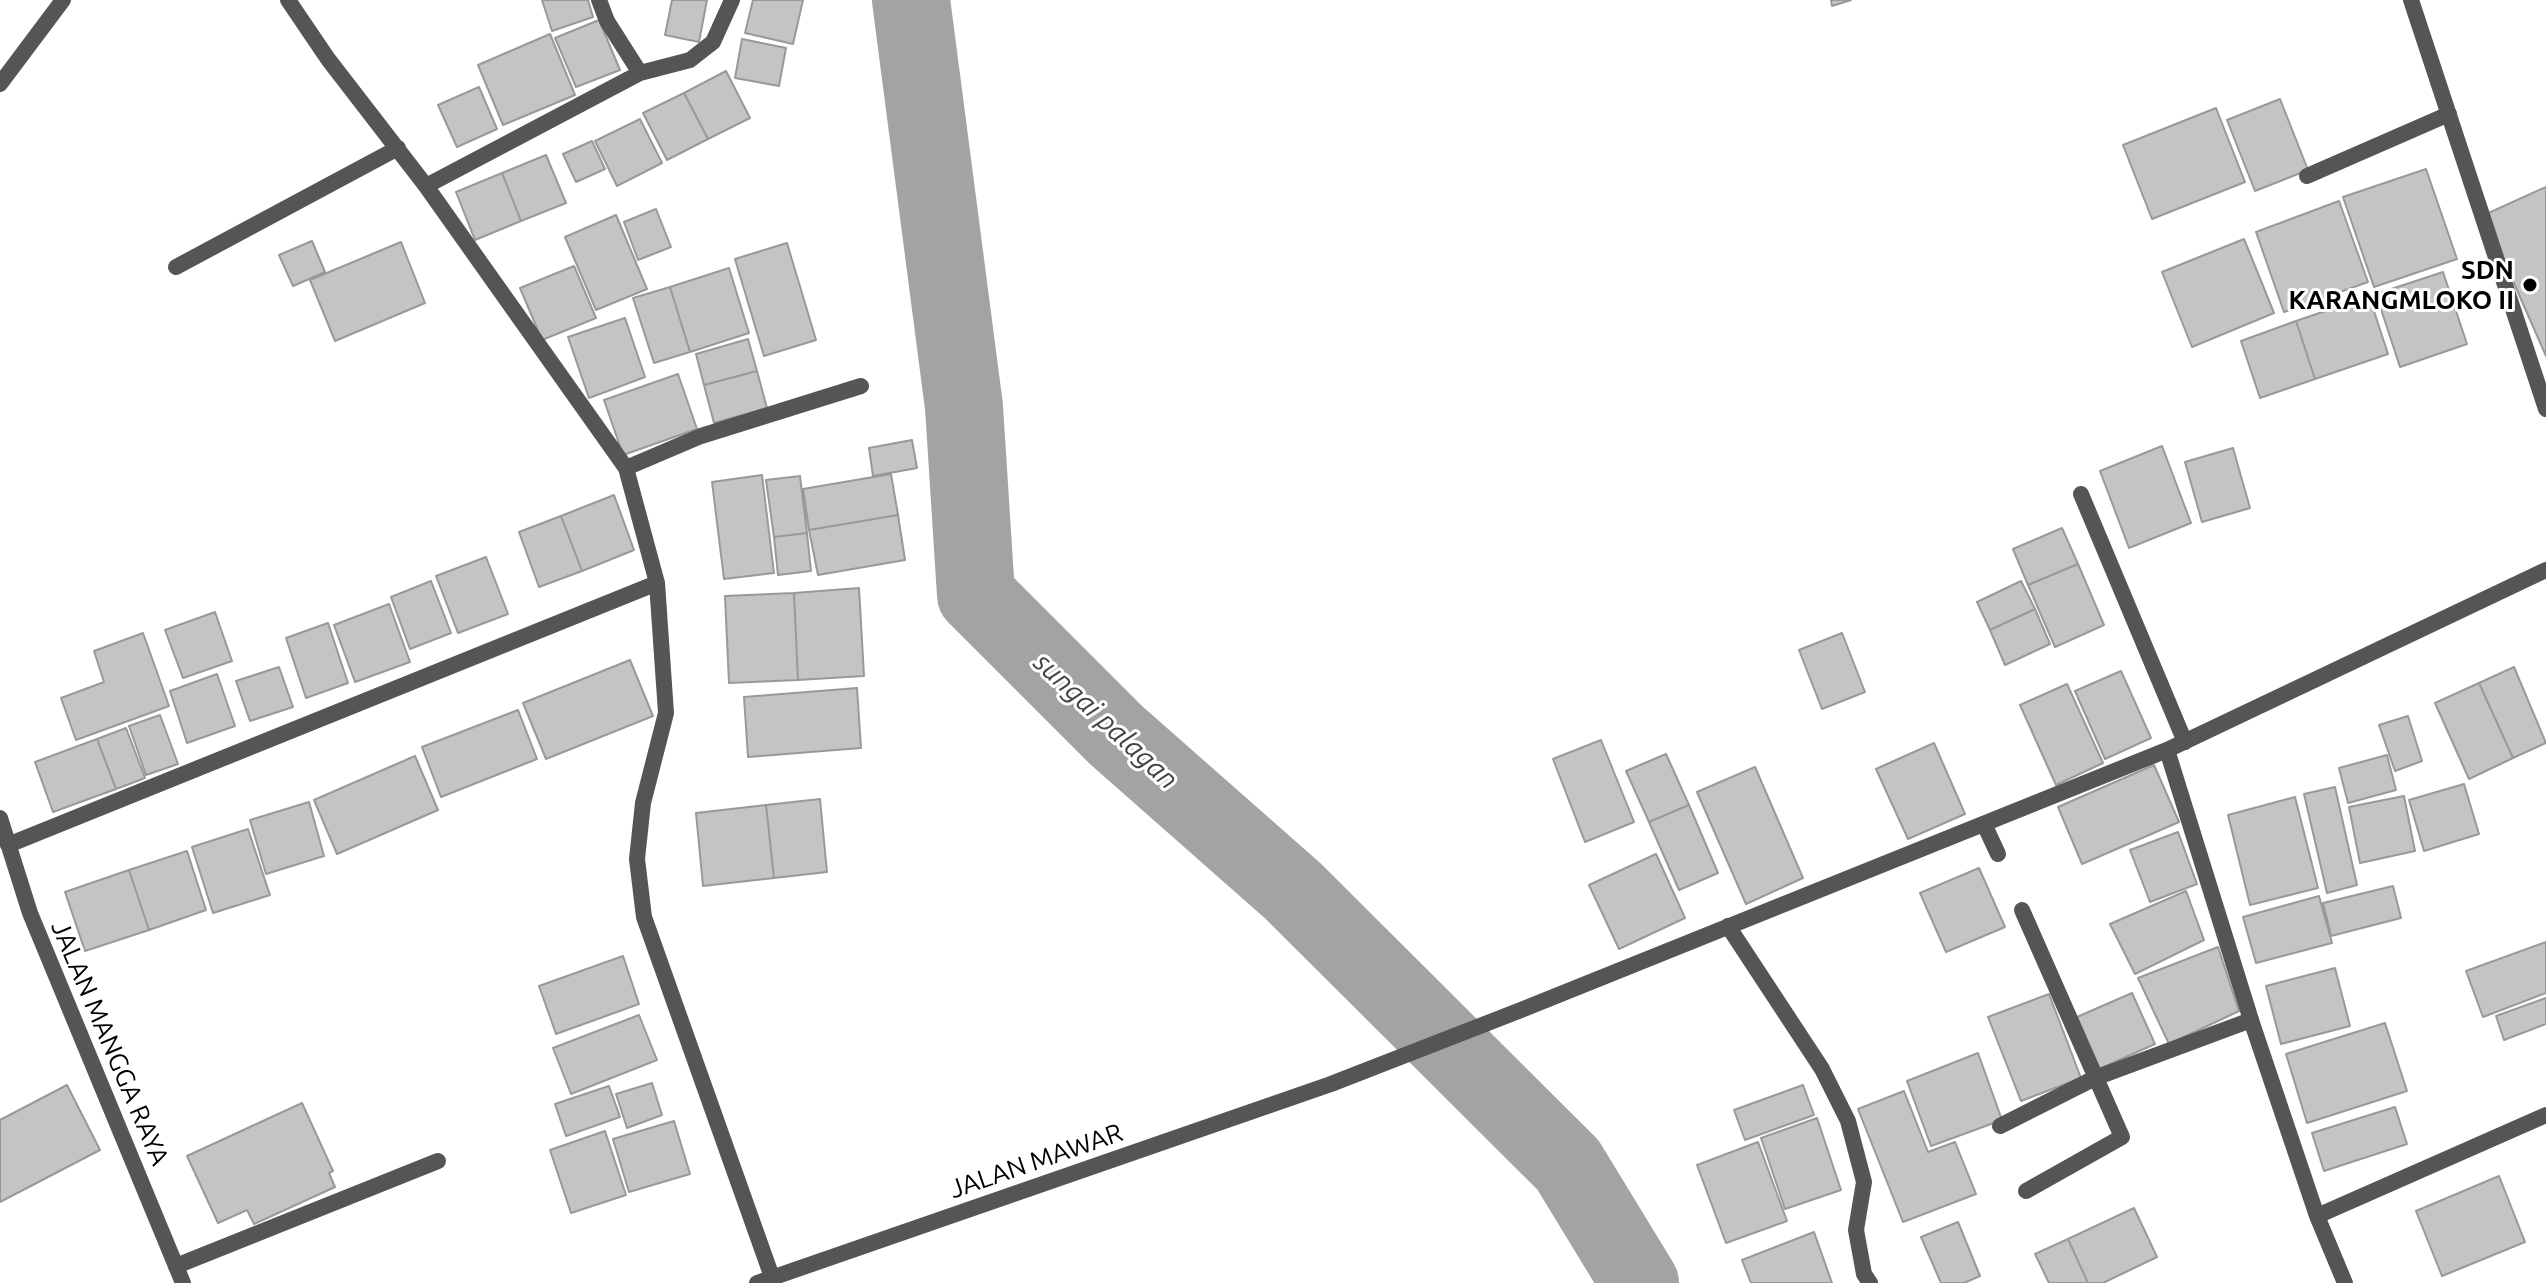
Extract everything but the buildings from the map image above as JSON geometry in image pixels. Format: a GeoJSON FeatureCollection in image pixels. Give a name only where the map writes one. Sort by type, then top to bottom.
{"type":"FeatureCollection","features":[{"type":"Feature","properties":{"kind":"street"},"geometry":{"type":"LineString","coordinates":[[0,84],[63,0]]}},
{"type":"Feature","properties":{"kind":"street"},"geometry":{"type":"LineString","coordinates":[[288,0],[328,59],[426,186],[626,468],[657,583],[666,713],[643,803],[637,859],[644,917],[765,1280]]}},
{"type":"Feature","properties":{"kind":"street"},"geometry":{"type":"LineString","coordinates":[[599,0],[607,21],[640,73]]}},
{"type":"Feature","properties":{"kind":"street"},"geometry":{"type":"LineString","coordinates":[[426,186],[640,73],[690,60],[713,42],[732,0]]}},
{"type":"Feature","properties":{"kind":"street"},"geometry":{"type":"LineString","coordinates":[[2411,0],[2546,409]]}},
{"type":"Feature","properties":{"kind":"street"},"geometry":{"type":"LineString","coordinates":[[2307,176],[2449,114]]}},
{"type":"Feature","properties":{"kind":"street"},"geometry":{"type":"LineString","coordinates":[[176,267],[398,148]]}},
{"type":"Feature","properties":{"kind":"street"},"geometry":{"type":"LineString","coordinates":[[626,468],[701,436],[861,386]]}},
{"type":"Feature","properties":{"kind":"street"},"geometry":{"type":"LineString","coordinates":[[2081,494],[2185,742]]}},
{"type":"Feature","properties":{"kind":"street","name":"JALAN MAWAR"},"geometry":{"type":"LineString","coordinates":[[765,1280],[1331,1084],[1521,1010],[2167,750],[2546,570]]}},
{"type":"Feature","properties":{"kind":"street"},"geometry":{"type":"LineString","coordinates":[[8,845],[657,583]]}},
{"type":"Feature","properties":{"kind":"street"},"geometry":{"type":"LineString","coordinates":[[2167,750],[2251,1020],[2317,1216],[2345,1283]]}},
{"type":"Feature","properties":{"kind":"street","name":"JALAN MANGGA RAYA"},"geometry":{"type":"LineString","coordinates":[[0,818],[30,913],[183,1283]]}},
{"type":"Feature","properties":{"kind":"street"},"geometry":{"type":"LineString","coordinates":[[1984,824],[1998,854]]}},
{"type":"Feature","properties":{"kind":"street"},"geometry":{"type":"LineString","coordinates":[[2022,910],[2122,1137],[2026,1191]]}},
{"type":"Feature","properties":{"kind":"street"},"geometry":{"type":"LineString","coordinates":[[1728,926],[1822,1069],[1848,1121],[1864,1182],[1856,1230],[1864,1274],[1870,1283]]}},
{"type":"Feature","properties":{"kind":"street"},"geometry":{"type":"LineString","coordinates":[[2000,1126],[2095,1078],[2251,1020]]}},
{"type":"Feature","properties":{"kind":"street"},"geometry":{"type":"LineString","coordinates":[[2317,1216],[2546,1115]]}},
{"type":"Feature","properties":{"kind":"street"},"geometry":{"type":"LineString","coordinates":[[176,1266],[438,1161]]}},
{"type":"Feature","properties":{"kind":"waterway","name":"sungai palagan"},"geometry":{"type":"LineString","coordinates":[[911,0],[964,407],[976,595],[1116,735],[1293,891],[1568,1165],[1640,1283]]}},
{"type":"Feature","properties":{"kind":"place","name":"SDN KARANGMLOKO II"},"geometry":{"type":"Point","coordinates":[2530,285]}}]}
